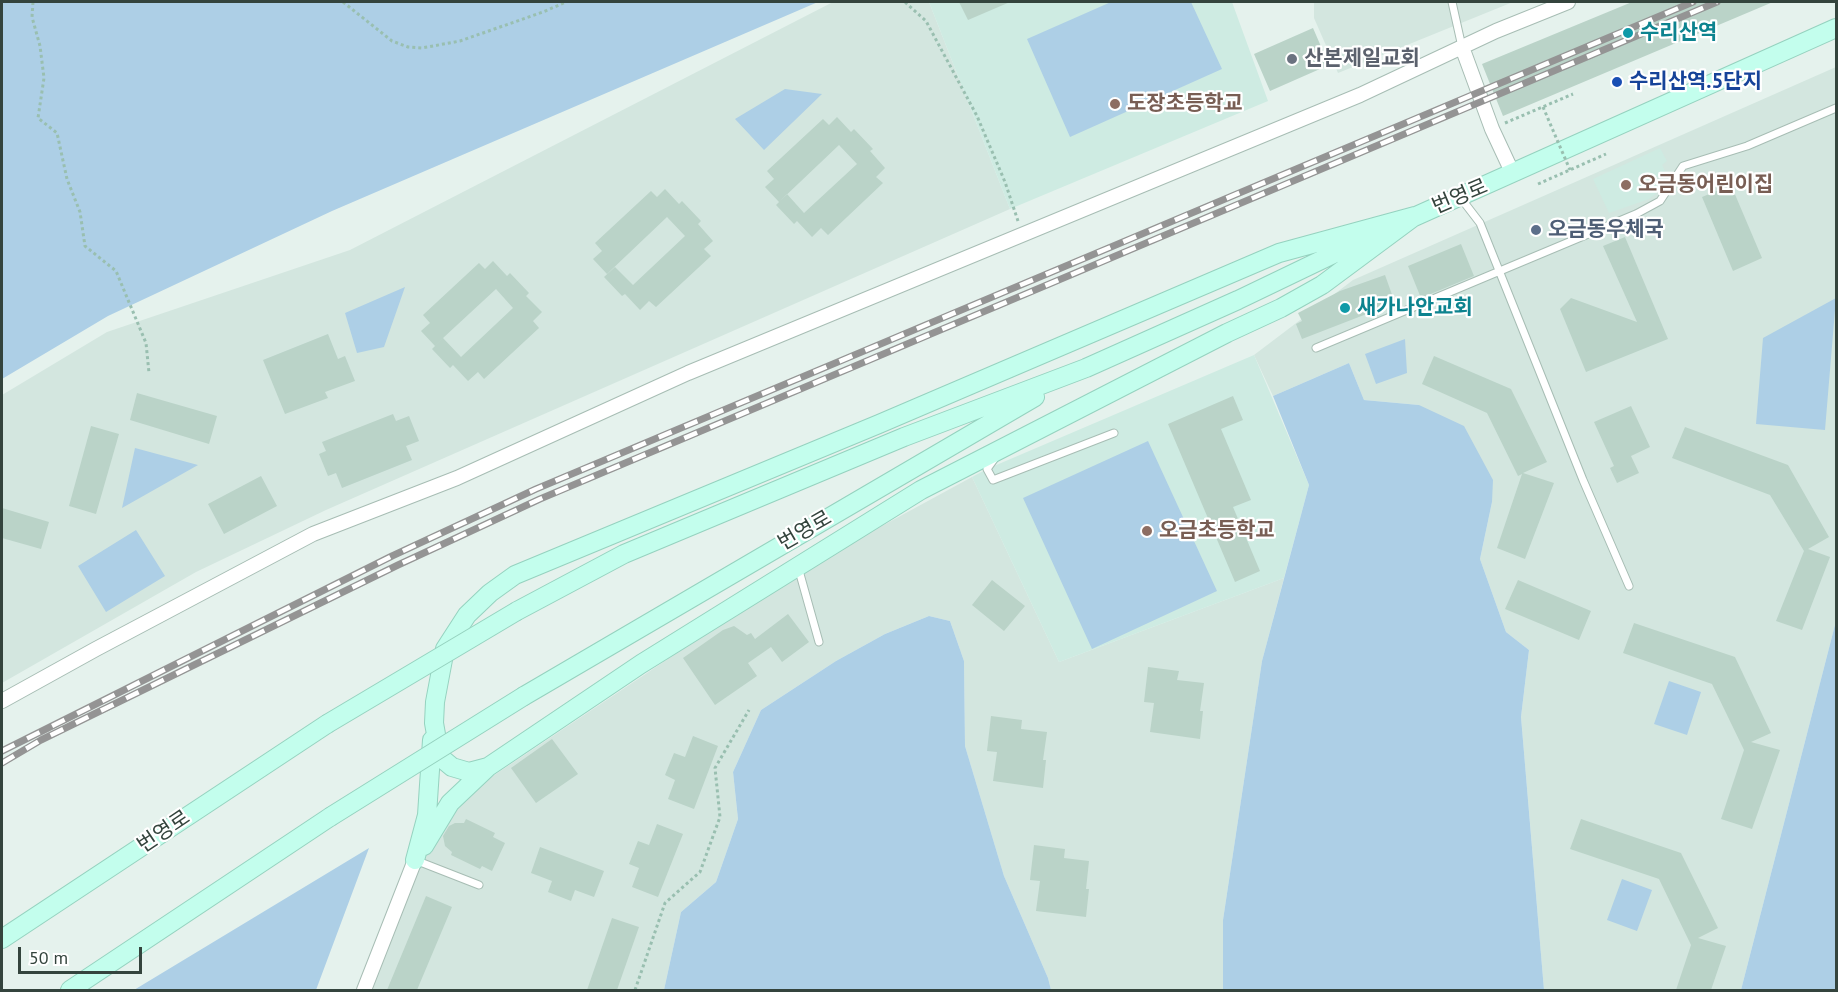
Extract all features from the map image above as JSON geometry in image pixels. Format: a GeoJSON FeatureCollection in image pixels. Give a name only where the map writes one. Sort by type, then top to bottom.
{"type":"FeatureCollection","features":[{"type":"Feature","properties":{"kind":"street"},"geometry":{"type":"LineString","coordinates":[[2,701],[313,534],[457,478],[688,373],[1360,94],[1568,2]]}},
{"type":"Feature","properties":{"kind":"street","name":"번영로"},"geometry":{"type":"LineString","coordinates":[[2,939],[327,724],[517,611],[624,554],[904,437],[1086,368],[1238,300],[1415,216],[1836,28]]}},
{"type":"Feature","properties":{"kind":"street"},"geometry":{"type":"LineString","coordinates":[[1462,47],[1492,129],[1513,174]]}},
{"type":"Feature","properties":{"kind":"street"},"geometry":{"type":"LineString","coordinates":[[415,860],[450,803],[488,767],[631,671],[921,490],[1227,333],[1281,308],[1322,285],[1415,216]]}},
{"type":"Feature","properties":{"kind":"street"},"geometry":{"type":"LineString","coordinates":[[363,990],[415,860],[427,814],[435,702],[445,649],[467,615],[490,593],[514,575],[879,424],[1278,253],[1415,216]]}},
{"type":"Feature","properties":{"kind":"street","name":"번영로"},"geometry":{"type":"LineString","coordinates":[[70,990],[330,817],[524,696],[1086,368]]}},
{"type":"Feature","properties":{"kind":"street"},"geometry":{"type":"LineString","coordinates":[[434,723],[440,757],[453,767],[469,772],[488,767]]}},
{"type":"Feature","properties":{"kind":"lane"},"geometry":{"type":"LineString","coordinates":[[1452,2],[1462,47]]}},
{"type":"Feature","properties":{"kind":"lane"},"geometry":{"type":"LineString","coordinates":[[1316,348],[1636,214],[1660,201],[1683,166],[1747,146],[1836,108]]}},
{"type":"Feature","properties":{"kind":"lane"},"geometry":{"type":"LineString","coordinates":[[1460,197],[1480,223],[1583,480],[1629,586]]}},
{"type":"Feature","properties":{"kind":"lane"},"geometry":{"type":"LineString","coordinates":[[1004,446],[987,469],[993,480],[1114,433]]}},
{"type":"Feature","properties":{"kind":"lane"},"geometry":{"type":"LineString","coordinates":[[798,567],[819,642]]}},
{"type":"Feature","properties":{"kind":"lane"},"geometry":{"type":"LineString","coordinates":[[415,860],[479,885]]}},
{"type":"Feature","properties":{"kind":"path"},"geometry":{"type":"LineString","coordinates":[[33,2],[32,17],[44,78],[38,118],[57,133],[67,179],[80,213],[86,246],[116,271],[146,343],[149,373]]}},
{"type":"Feature","properties":{"kind":"path"},"geometry":{"type":"LineString","coordinates":[[343,2],[392,41],[408,47],[422,48],[460,41],[566,2]]}},
{"type":"Feature","properties":{"kind":"path"},"geometry":{"type":"LineString","coordinates":[[905,2],[926,21],[977,116],[1005,182],[1022,234]]}},
{"type":"Feature","properties":{"kind":"path"},"geometry":{"type":"LineString","coordinates":[[1492,129],[1574,94]]}},
{"type":"Feature","properties":{"kind":"path"},"geometry":{"type":"LineString","coordinates":[[1543,107],[1570,170]]}},
{"type":"Feature","properties":{"kind":"path"},"geometry":{"type":"LineString","coordinates":[[1538,184],[1606,153]]}},
{"type":"Feature","properties":{"kind":"path"},"geometry":{"type":"LineString","coordinates":[[635,990],[665,903],[700,872],[720,817],[715,768],[749,710]]}},
{"type":"Feature","properties":{"kind":"shaded area"},"geometry":{"type":"Polygon","coordinates":[[[2,2],[818,2],[332,211],[108,316],[2,379],[2,2]]]}},
{"type":"Feature","properties":{"kind":"shaded area"},"geometry":{"type":"Polygon","coordinates":[[[833,2],[929,2],[1010,209],[326,510],[196,572],[2,683],[2,395],[107,332],[350,250],[833,2]]]}},
{"type":"Feature","properties":{"kind":"shaded area","name":"도장초등학교"},"geometry":{"type":"Polygon","coordinates":[[[929,2],[1232,2],[1268,101],[1010,209],[929,2]]]}},
{"type":"Feature","properties":{"kind":"shaded area"},"geometry":{"type":"Polygon","coordinates":[[[1111,2],[1191,2],[1222,69],[1070,137],[1027,39],[1111,2]]]}},
{"type":"Feature","properties":{"kind":"shaded area"},"geometry":{"type":"Polygon","coordinates":[[[1314,2],[1513,2],[1338,73],[1314,18],[1314,2]]]}},
{"type":"Feature","properties":{"kind":"shaded area"},"geometry":{"type":"Polygon","coordinates":[[[1836,67],[1836,621],[1741,990],[1544,990],[1521,717],[1529,650],[1506,632],[1480,559],[1492,502],[1419,405],[1364,400],[1349,363],[1273,396],[1254,355],[1353,280],[1836,67]]]}},
{"type":"Feature","properties":{"kind":"shaded area"},"geometry":{"type":"Polygon","coordinates":[[[785,89],[822,94],[764,150],[735,119],[785,89]]]}},
{"type":"Feature","properties":{"kind":"shaded area","name":"오금동어린이집"},"geometry":{"type":"Polygon","coordinates":[[[1660,148],[1667,161],[1662,165],[1665,171],[1653,179],[1659,191],[1649,199],[1609,213],[1593,179],[1660,148]]]}},
{"type":"Feature","properties":{"kind":"shaded area"},"geometry":{"type":"Polygon","coordinates":[[[405,287],[384,347],[357,353],[345,313],[405,287]]]}},
{"type":"Feature","properties":{"kind":"shaded area"},"geometry":{"type":"Polygon","coordinates":[[[1836,298],[1825,430],[1756,424],[1763,338],[1836,298]]]}},
{"type":"Feature","properties":{"kind":"shaded area"},"geometry":{"type":"Polygon","coordinates":[[[1405,339],[1407,373],[1376,384],[1365,354],[1405,339]]]}},
{"type":"Feature","properties":{"kind":"shaded area","name":"오금초등학교"},"geometry":{"type":"Polygon","coordinates":[[[1254,355],[1309,485],[1284,578],[1059,662],[972,477],[1254,355]]]}},
{"type":"Feature","properties":{"kind":"shaded area"},"geometry":{"type":"Polygon","coordinates":[[[1349,363],[1364,400],[1419,405],[1464,426],[1493,480],[1492,502],[1480,559],[1506,632],[1529,650],[1521,717],[1544,990],[1223,990],[1223,920],[1262,661],[1309,485],[1273,396],[1349,363]]]}},
{"type":"Feature","properties":{"kind":"shaded area"},"geometry":{"type":"Polygon","coordinates":[[[1148,441],[1217,591],[1092,649],[1023,498],[1148,441]]]}},
{"type":"Feature","properties":{"kind":"shaded area"},"geometry":{"type":"Polygon","coordinates":[[[135,448],[198,465],[122,508],[135,448]]]}},
{"type":"Feature","properties":{"kind":"shaded area"},"geometry":{"type":"Polygon","coordinates":[[[972,477],[1059,662],[1284,578],[1262,661],[1223,920],[1223,990],[1051,990],[1048,978],[1004,876],[965,746],[964,661],[950,621],[929,616],[885,634],[836,661],[761,710],[733,772],[738,819],[716,882],[681,912],[664,990],[371,990],[436,828],[487,780],[801,570],[972,477]]]}},
{"type":"Feature","properties":{"kind":"shaded area"},"geometry":{"type":"Polygon","coordinates":[[[136,530],[165,576],[106,612],[78,566],[136,530]]]}},
{"type":"Feature","properties":{"kind":"shaded area"},"geometry":{"type":"Polygon","coordinates":[[[929,616],[950,621],[964,661],[965,746],[1004,876],[1048,978],[1051,990],[664,990],[681,912],[716,882],[738,819],[733,772],[761,710],[836,661],[885,634],[929,616]]]}},
{"type":"Feature","properties":{"kind":"shaded area"},"geometry":{"type":"Polygon","coordinates":[[[1836,621],[1836,990],[1741,990],[1836,621]]]}},
{"type":"Feature","properties":{"kind":"shaded area"},"geometry":{"type":"Polygon","coordinates":[[[1669,681],[1701,692],[1687,735],[1654,724],[1669,681]]]}},
{"type":"Feature","properties":{"kind":"shaded area"},"geometry":{"type":"Polygon","coordinates":[[[369,848],[316,990],[134,990],[369,848]]]}},
{"type":"Feature","properties":{"kind":"shaded area"},"geometry":{"type":"Polygon","coordinates":[[[1622,879],[1652,890],[1637,931],[1607,920],[1622,879]]]}},
{"type":"Feature","properties":{"kind":"building"},"geometry":{"type":"Polygon","coordinates":[[[959,2],[1010,2],[968,20],[959,2]]]}},
{"type":"Feature","properties":{"kind":"building","name":"수리산역"},"geometry":{"type":"Polygon","coordinates":[[[1632,2],[1773,2],[1503,116],[1482,64],[1632,2]]]}},
{"type":"Feature","properties":{"kind":"building","name":"산본제일교회"},"geometry":{"type":"Polygon","coordinates":[[[1313,28],[1329,65],[1270,91],[1254,54],[1313,28]]]}},
{"type":"Feature","properties":{"kind":"building"},"geometry":{"type":"Polygon","coordinates":[[[837,117],[851,132],[854,129],[873,149],[870,151],[885,168],[876,177],[883,183],[828,235],[821,228],[812,237],[797,221],[794,224],[776,205],[779,202],[765,187],[774,179],[767,171],[823,119],[829,125],[837,117]],[[839,145],[787,194],[804,213],[857,164],[839,145]]]}},
{"type":"Feature","properties":{"kind":"building"},"geometry":{"type":"Polygon","coordinates":[[[1731,185],[1762,258],[1733,271],[1702,197],[1731,185]]]}},
{"type":"Feature","properties":{"kind":"building"},"geometry":{"type":"Polygon","coordinates":[[[665,189],[679,204],[682,201],[701,221],[698,224],[713,241],[704,249],[711,256],[656,307],[649,301],[640,310],[625,294],[622,296],[604,277],[615,267],[633,285],[685,236],[667,217],[607,274],[593,259],[602,251],[595,243],[651,191],[657,197],[665,189]]]}},
{"type":"Feature","properties":{"kind":"building"},"geometry":{"type":"Polygon","coordinates":[[[1625,237],[1668,339],[1586,372],[1560,309],[1571,298],[1637,322],[1603,246],[1625,237]]]}},
{"type":"Feature","properties":{"kind":"building"},"geometry":{"type":"Polygon","coordinates":[[[1461,244],[1474,276],[1421,298],[1408,266],[1461,244]]]}},
{"type":"Feature","properties":{"kind":"building"},"geometry":{"type":"Polygon","coordinates":[[[493,261],[507,276],[510,273],[529,293],[526,296],[542,312],[533,321],[539,328],[484,379],[478,372],[468,381],[453,365],[450,368],[432,349],[435,346],[421,331],[430,323],[423,315],[479,263],[485,269],[493,261]],[[496,289],[443,338],[461,357],[513,308],[496,289]]]}},
{"type":"Feature","properties":{"kind":"building","name":"새가나안교회"},"geometry":{"type":"Polygon","coordinates":[[[1385,275],[1395,303],[1302,339],[1296,324],[1302,321],[1298,313],[1340,291],[1385,275]]]}},
{"type":"Feature","properties":{"kind":"building"},"geometry":{"type":"Polygon","coordinates":[[[328,334],[338,359],[345,356],[355,381],[325,392],[328,398],[285,414],[263,360],[328,334]]]}},
{"type":"Feature","properties":{"kind":"building"},"geometry":{"type":"Polygon","coordinates":[[[1434,356],[1511,389],[1547,462],[1523,473],[1554,483],[1525,559],[1497,548],[1522,474],[1518,476],[1487,413],[1422,384],[1434,356]]]}},
{"type":"Feature","properties":{"kind":"building"},"geometry":{"type":"Polygon","coordinates":[[[137,393],[217,416],[209,444],[130,420],[137,393]]]}},
{"type":"Feature","properties":{"kind":"building","name":"오금초등학교"},"geometry":{"type":"Polygon","coordinates":[[[1233,396],[1243,420],[1221,429],[1251,500],[1233,507],[1260,571],[1235,582],[1168,424],[1233,396]]]}},
{"type":"Feature","properties":{"kind":"building"},"geometry":{"type":"Polygon","coordinates":[[[1631,406],[1650,447],[1631,456],[1639,473],[1617,483],[1610,468],[1614,466],[1594,422],[1631,406]]]}},
{"type":"Feature","properties":{"kind":"building"},"geometry":{"type":"Polygon","coordinates":[[[393,414],[396,421],[409,416],[419,441],[406,446],[412,460],[342,488],[336,473],[328,476],[319,454],[326,451],[322,442],[393,414]]]}},
{"type":"Feature","properties":{"kind":"building"},"geometry":{"type":"Polygon","coordinates":[[[91,426],[119,434],[96,514],[69,506],[91,426]]]}},
{"type":"Feature","properties":{"kind":"building"},"geometry":{"type":"Polygon","coordinates":[[[1685,427],[1788,465],[1829,537],[1808,549],[1830,557],[1802,630],[1776,621],[1804,551],[1770,495],[1672,458],[1685,427]]]}},
{"type":"Feature","properties":{"kind":"building"},"geometry":{"type":"Polygon","coordinates":[[[261,476],[277,506],[224,534],[208,504],[261,476]]]}},
{"type":"Feature","properties":{"kind":"building"},"geometry":{"type":"Polygon","coordinates":[[[2,508],[49,522],[41,549],[2,538],[2,508]]]}},
{"type":"Feature","properties":{"kind":"building"},"geometry":{"type":"Polygon","coordinates":[[[992,580],[1025,606],[1004,631],[972,605],[992,580]]]}},
{"type":"Feature","properties":{"kind":"building"},"geometry":{"type":"Polygon","coordinates":[[[1518,580],[1591,611],[1579,640],[1505,609],[1518,580]]]}},
{"type":"Feature","properties":{"kind":"building"},"geometry":{"type":"Polygon","coordinates":[[[788,614],[809,642],[782,662],[771,647],[748,663],[757,676],[715,705],[683,658],[723,630],[734,626],[747,635],[751,633],[755,639],[788,614]]]}},
{"type":"Feature","properties":{"kind":"building"},"geometry":{"type":"Polygon","coordinates":[[[1634,623],[1735,657],[1771,733],[1751,742],[1780,750],[1752,829],[1721,819],[1744,750],[1712,684],[1623,653],[1634,623]]]}},
{"type":"Feature","properties":{"kind":"building"},"geometry":{"type":"Polygon","coordinates":[[[1148,667],[1179,671],[1177,680],[1204,683],[1200,711],[1203,711],[1200,739],[1150,732],[1154,703],[1144,702],[1148,667]]]}},
{"type":"Feature","properties":{"kind":"building"},"geometry":{"type":"Polygon","coordinates":[[[991,716],[1022,720],[1021,729],[1047,732],[1043,760],[1046,760],[1043,788],[993,781],[997,752],[987,751],[991,716]]]}},
{"type":"Feature","properties":{"kind":"building"},"geometry":{"type":"Polygon","coordinates":[[[693,736],[718,746],[694,809],[668,799],[675,780],[665,775],[674,753],[685,757],[693,736]]]}},
{"type":"Feature","properties":{"kind":"building"},"geometry":{"type":"Polygon","coordinates":[[[552,739],[578,774],[536,803],[511,768],[552,739]]]}},
{"type":"Feature","properties":{"kind":"building"},"geometry":{"type":"Polygon","coordinates":[[[466,819],[495,833],[493,837],[505,843],[492,871],[482,866],[480,869],[451,855],[452,852],[445,846],[443,836],[449,826],[464,823],[466,819]]]}},
{"type":"Feature","properties":{"kind":"building"},"geometry":{"type":"Polygon","coordinates":[[[1581,819],[1681,853],[1718,928],[1698,938],[1726,946],[1711,990],[1676,990],[1691,945],[1659,879],[1570,849],[1581,819]]]}},
{"type":"Feature","properties":{"kind":"building"},"geometry":{"type":"Polygon","coordinates":[[[657,824],[683,834],[658,897],[632,887],[639,868],[629,864],[638,841],[649,845],[657,824]]]}},
{"type":"Feature","properties":{"kind":"building"},"geometry":{"type":"Polygon","coordinates":[[[1034,845],[1065,849],[1064,858],[1089,861],[1086,917],[1036,911],[1040,881],[1030,880],[1034,845]]]}},
{"type":"Feature","properties":{"kind":"building"},"geometry":{"type":"Polygon","coordinates":[[[540,847],[604,871],[594,897],[575,890],[571,901],[548,892],[552,881],[531,873],[540,847]]]}},
{"type":"Feature","properties":{"kind":"building"},"geometry":{"type":"Polygon","coordinates":[[[426,896],[452,907],[417,990],[387,990],[426,896]]]}},
{"type":"Feature","properties":{"kind":"building"},"geometry":{"type":"Polygon","coordinates":[[[612,918],[639,927],[617,990],[587,990],[612,918]]]}},
{"type":"Feature","properties":{"kind":"railway"},"geometry":{"type":"LineString","coordinates":[[2,751],[392,556],[536,489],[1693,2]]}},
{"type":"Feature","properties":{"kind":"railway"},"geometry":{"type":"LineString","coordinates":[[2,763],[41,740],[398,565],[540,499],[1717,2]]}},
{"type":"Feature","properties":{"kind":"place","name":"수리산역"},"geometry":{"type":"Point","coordinates":[1628,33]}},
{"type":"Feature","properties":{"kind":"place","name":"산본제일교회"},"geometry":{"type":"Point","coordinates":[1292,59]}},
{"type":"Feature","properties":{"kind":"place","name":"수리산역.5단지"},"geometry":{"type":"Point","coordinates":[1617,82]}},
{"type":"Feature","properties":{"kind":"place","name":"도장초등학교"},"geometry":{"type":"Point","coordinates":[1115,104]}},
{"type":"Feature","properties":{"kind":"place","name":"오금동어린이집"},"geometry":{"type":"Point","coordinates":[1626,185]}},
{"type":"Feature","properties":{"kind":"place","name":"오금동우체국"},"geometry":{"type":"Point","coordinates":[1536,230]}},
{"type":"Feature","properties":{"kind":"place","name":"새가나안교회"},"geometry":{"type":"Point","coordinates":[1345,308]}},
{"type":"Feature","properties":{"kind":"place","name":"오금초등학교"},"geometry":{"type":"Point","coordinates":[1147,531]}}]}
